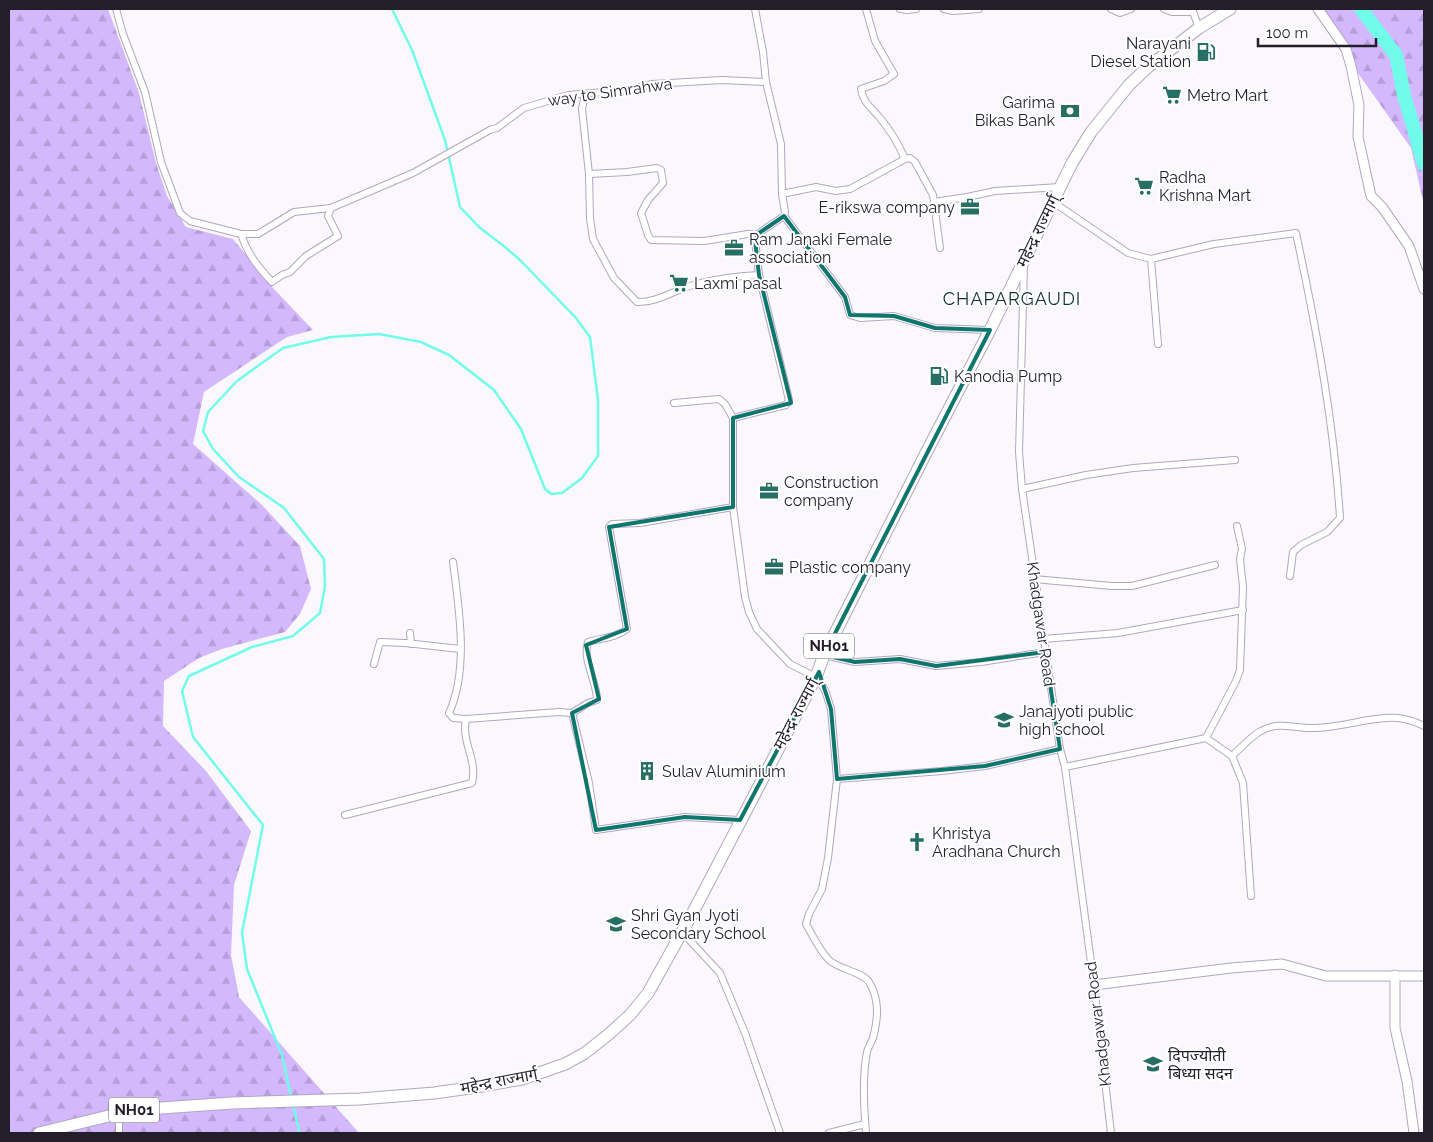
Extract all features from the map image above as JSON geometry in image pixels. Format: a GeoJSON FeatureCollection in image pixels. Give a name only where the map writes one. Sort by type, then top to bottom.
{"type":"FeatureCollection","features":[{"type":"Feature","properties":{"kind":"highway","name":"महेन्द्र राज्मार्ग्"},"geometry":{"type":"LineString","coordinates":[[39,1133],[133,1110],[232,1103],[360,1099],[434,1093],[522,1079],[565,1064],[585,1053],[630,1015],[648,993],[682,932],[816,677],[824,656],[926,452],[990,330],[1072,163],[1091,132],[1129,85],[1148,67],[1199,28],[1230,9]]}},
{"type":"Feature","properties":{"kind":"street"},"geometry":{"type":"LineString","coordinates":[[116,9],[122,34],[145,92],[161,162],[180,212],[190,221],[241,234],[246,248],[257,266],[272,282],[290,272],[306,256],[338,236],[328,216],[331,208]]}},
{"type":"Feature","properties":{"kind":"street"},"geometry":{"type":"LineString","coordinates":[[755,9],[763,52],[766,82],[781,144],[784,216],[844,297],[850,316],[860,318],[894,316],[935,328],[990,330]]}},
{"type":"Feature","properties":{"kind":"street"},"geometry":{"type":"LineString","coordinates":[[866,9],[875,41],[894,74],[884,81],[861,89],[862,97],[887,127],[901,149],[905,160]]}},
{"type":"Feature","properties":{"kind":"street"},"geometry":{"type":"LineString","coordinates":[[900,9],[916,9]]}},
{"type":"Feature","properties":{"kind":"street"},"geometry":{"type":"LineString","coordinates":[[944,9],[953,11],[979,9]]}},
{"type":"Feature","properties":{"kind":"street"},"geometry":{"type":"LineString","coordinates":[[1110,9],[1120,14],[1131,9]]}},
{"type":"Feature","properties":{"kind":"street"},"geometry":{"type":"LineString","coordinates":[[1164,9],[1172,12],[1192,10],[1199,28]]}},
{"type":"Feature","properties":{"kind":"street"},"geometry":{"type":"LineString","coordinates":[[1318,9],[1346,49],[1352,66],[1359,104],[1358,137],[1371,196],[1382,207],[1409,246],[1424,289]]}},
{"type":"Feature","properties":{"kind":"street","name":"way to Simrahwa"},"geometry":{"type":"LineString","coordinates":[[241,234],[258,234],[294,212],[331,208],[413,173],[490,130],[497,128],[524,108],[550,99],[568,95],[628,90],[652,84],[722,80],[766,82]]}},
{"type":"Feature","properties":{"kind":"street"},"geometry":{"type":"LineString","coordinates":[[585,94],[582,109],[593,239],[614,278],[637,302],[647,302],[694,284],[740,276],[759,275]]}},
{"type":"Feature","properties":{"kind":"street"},"geometry":{"type":"LineString","coordinates":[[782,194],[816,187],[836,191],[850,189],[910,158],[933,195],[940,248]]}},
{"type":"Feature","properties":{"kind":"street"},"geometry":{"type":"LineString","coordinates":[[589,174],[657,168],[661,170],[663,183],[648,200],[641,212],[651,240],[704,241],[748,234],[757,236]]}},
{"type":"Feature","properties":{"kind":"street"},"geometry":{"type":"LineString","coordinates":[[934,202],[994,191],[1060,187]]}},
{"type":"Feature","properties":{"kind":"street"},"geometry":{"type":"LineString","coordinates":[[1053,202],[1128,253],[1150,259],[1214,244],[1296,233],[1314,320],[1323,376],[1338,483],[1340,518],[1327,532],[1301,545],[1294,552],[1290,576]]}},
{"type":"Feature","properties":{"kind":"street"},"geometry":{"type":"LineString","coordinates":[[733,418],[786,405],[789,400],[759,275],[755,240],[757,236],[784,216]]}},
{"type":"Feature","properties":{"kind":"street"},"geometry":{"type":"LineString","coordinates":[[1150,259],[1158,344]]}},
{"type":"Feature","properties":{"kind":"street","name":"Khadgawar Road"},"geometry":{"type":"LineString","coordinates":[[1024,260],[1019,452],[1022,489],[1060,749],[1065,767],[1094,985],[1111,1133]]}},
{"type":"Feature","properties":{"kind":"street"},"geometry":{"type":"LineString","coordinates":[[674,403],[719,399],[725,404],[733,418],[733,507],[745,597],[750,612],[757,629],[790,664],[816,677],[825,690],[831,709],[837,779],[828,858],[822,889],[806,924],[816,944],[830,961],[868,980],[877,1000],[877,1021],[867,1051],[864,1094],[866,1133]]}},
{"type":"Feature","properties":{"kind":"street"},"geometry":{"type":"LineString","coordinates":[[1022,489],[1086,474],[1114,470],[1235,460]]}},
{"type":"Feature","properties":{"kind":"street"},"geometry":{"type":"LineString","coordinates":[[453,562],[459,603],[460,649],[454,703],[449,713],[453,718],[466,719],[559,712],[572,713],[597,700],[598,692],[587,658],[586,645],[588,642],[610,636],[619,636],[627,630],[609,527],[612,524],[640,523],[733,507]]}},
{"type":"Feature","properties":{"kind":"street"},"geometry":{"type":"LineString","coordinates":[[1206,738],[1240,670],[1243,587],[1240,559],[1242,549],[1237,526]]}},
{"type":"Feature","properties":{"kind":"street"},"geometry":{"type":"LineString","coordinates":[[1034,579],[1132,586],[1215,565]]}},
{"type":"Feature","properties":{"kind":"street"},"geometry":{"type":"LineString","coordinates":[[1043,639],[1118,633],[1243,610]]}},
{"type":"Feature","properties":{"kind":"street"},"geometry":{"type":"LineString","coordinates":[[410,633],[411,644]]}},
{"type":"Feature","properties":{"kind":"street"},"geometry":{"type":"LineString","coordinates":[[374,664],[380,642],[460,649]]}},
{"type":"Feature","properties":{"kind":"street"},"geometry":{"type":"LineString","coordinates":[[824,656],[855,662],[900,659],[936,666],[981,662],[1045,652]]}},
{"type":"Feature","properties":{"kind":"street"},"geometry":{"type":"LineString","coordinates":[[572,713],[589,783],[596,830],[685,817],[740,820]]}},
{"type":"Feature","properties":{"kind":"street"},"geometry":{"type":"LineString","coordinates":[[1232,756],[1261,731],[1282,725],[1310,728],[1391,718],[1410,720],[1424,726]]}},
{"type":"Feature","properties":{"kind":"street"},"geometry":{"type":"LineString","coordinates":[[345,815],[472,783],[475,773],[464,730],[466,719]]}},
{"type":"Feature","properties":{"kind":"street"},"geometry":{"type":"LineString","coordinates":[[1065,767],[1206,738],[1232,756],[1243,783],[1251,896]]}},
{"type":"Feature","properties":{"kind":"street"},"geometry":{"type":"LineString","coordinates":[[837,779],[968,768],[1060,749]]}},
{"type":"Feature","properties":{"kind":"street"},"geometry":{"type":"LineString","coordinates":[[682,932],[720,973],[745,1033],[780,1133]]}},
{"type":"Feature","properties":{"kind":"street"},"geometry":{"type":"LineString","coordinates":[[1094,985],[1231,968],[1282,964],[1326,976],[1424,976]]}},
{"type":"Feature","properties":{"kind":"street"},"geometry":{"type":"LineString","coordinates":[[1395,975],[1395,1028],[1407,1082],[1414,1133]]}},
{"type":"Feature","properties":{"kind":"street"},"geometry":{"type":"LineString","coordinates":[[119,1114],[119,1133]]}},
{"type":"Feature","properties":{"kind":"street"},"geometry":{"type":"LineString","coordinates":[[829,1133],[865,1124]]}},
{"type":"Feature","properties":{"kind":"highlighted area"},"geometry":{"type":"Polygon","coordinates":[[[784,216],[845,297],[850,315],[894,316],[935,328],[990,330],[824,655],[855,662],[900,659],[936,666],[1045,652],[1060,749],[985,766],[837,779],[831,709],[819,672],[740,820],[685,817],[596,830],[572,713],[599,699],[586,645],[627,629],[609,527],[733,507],[733,418],[791,403],[759,275],[755,240],[759,233],[784,216]]]}},
{"type":"Feature","properties":{"kind":"green space"},"geometry":{"type":"Polygon","coordinates":[[[9,9],[108,9],[139,93],[156,163],[167,196],[186,227],[233,239],[274,289],[313,330],[287,337],[204,392],[193,444],[262,505],[300,546],[311,589],[300,614],[285,632],[222,649],[199,658],[164,681],[163,726],[206,771],[251,831],[234,885],[231,955],[239,997],[359,1133],[9,1133],[9,9]]]}},
{"type":"Feature","properties":{"kind":"green space"},"geometry":{"type":"Polygon","coordinates":[[[1318,9],[1424,9],[1424,205],[1411,148],[1343,52],[1318,9]]]}},
{"type":"Feature","properties":{"kind":"waterway"},"geometry":{"type":"LineString","coordinates":[[291,1097],[282,1055],[247,969],[242,933],[263,825],[193,737],[182,691],[189,676],[252,647],[293,636],[320,613],[325,586],[324,559],[284,508],[239,477],[213,449],[203,431],[208,412],[237,381],[283,348],[331,337],[379,334],[421,342],[449,355],[494,390],[521,429],[545,489],[551,494],[562,493],[582,478],[598,456],[598,400],[590,337],[576,318],[520,260],[479,227],[460,207],[445,140],[412,50],[392,9]]}},
{"type":"Feature","properties":{"kind":"waterway"},"geometry":{"type":"LineString","coordinates":[[1361,9],[1396,55],[1404,95],[1424,164]]}},
{"type":"Feature","properties":{"kind":"waterway"},"geometry":{"type":"LineString","coordinates":[[293,1104],[299,1131],[297,1133]]}},
{"type":"Feature","properties":{"kind":"place","name":"Narayani Diesel Station"},"geometry":{"type":"Point","coordinates":[1206,52]}},
{"type":"Feature","properties":{"kind":"place","name":"Metro Mart"},"geometry":{"type":"Point","coordinates":[1172,95]}},
{"type":"Feature","properties":{"kind":"place","name":"Garima Bikas Bank"},"geometry":{"type":"Point","coordinates":[1070,111]}},
{"type":"Feature","properties":{"kind":"place","name":"Radha Krishna Mart"},"geometry":{"type":"Point","coordinates":[1144,186]}},
{"type":"Feature","properties":{"kind":"place","name":"E-rikswa company"},"geometry":{"type":"Point","coordinates":[970,207]}},
{"type":"Feature","properties":{"kind":"place","name":"Ram Janaki Female association"},"geometry":{"type":"Point","coordinates":[734,248]}},
{"type":"Feature","properties":{"kind":"place","name":"Laxmi pasal"},"geometry":{"type":"Point","coordinates":[679,283]}},
{"type":"Feature","properties":{"kind":"place","name":"Kanodia Pump"},"geometry":{"type":"Point","coordinates":[939,376]}},
{"type":"Feature","properties":{"kind":"place","name":"Construction company"},"geometry":{"type":"Point","coordinates":[769,491]}},
{"type":"Feature","properties":{"kind":"place","name":"Plastic company"},"geometry":{"type":"Point","coordinates":[774,567]}},
{"type":"Feature","properties":{"kind":"place","name":"Janajyoti public high school"},"geometry":{"type":"Point","coordinates":[1004,720]}},
{"type":"Feature","properties":{"kind":"place","name":"Sulav Aluminium"},"geometry":{"type":"Point","coordinates":[647,771]}},
{"type":"Feature","properties":{"kind":"place","name":"Khristya Aradhana Church"},"geometry":{"type":"Point","coordinates":[917,842]}},
{"type":"Feature","properties":{"kind":"place","name":"Shri Gyan Jyoti Secondary School"},"geometry":{"type":"Point","coordinates":[616,924]}},
{"type":"Feature","properties":{"kind":"place","name":"दिपज्योती बिध्या सदन"},"geometry":{"type":"Point","coordinates":[1153,1064]}},
{"type":"Feature","properties":{"kind":"district","name":"CHAPARGAUDI"},"geometry":{"type":"Point","coordinates":[1012,298]}}]}
